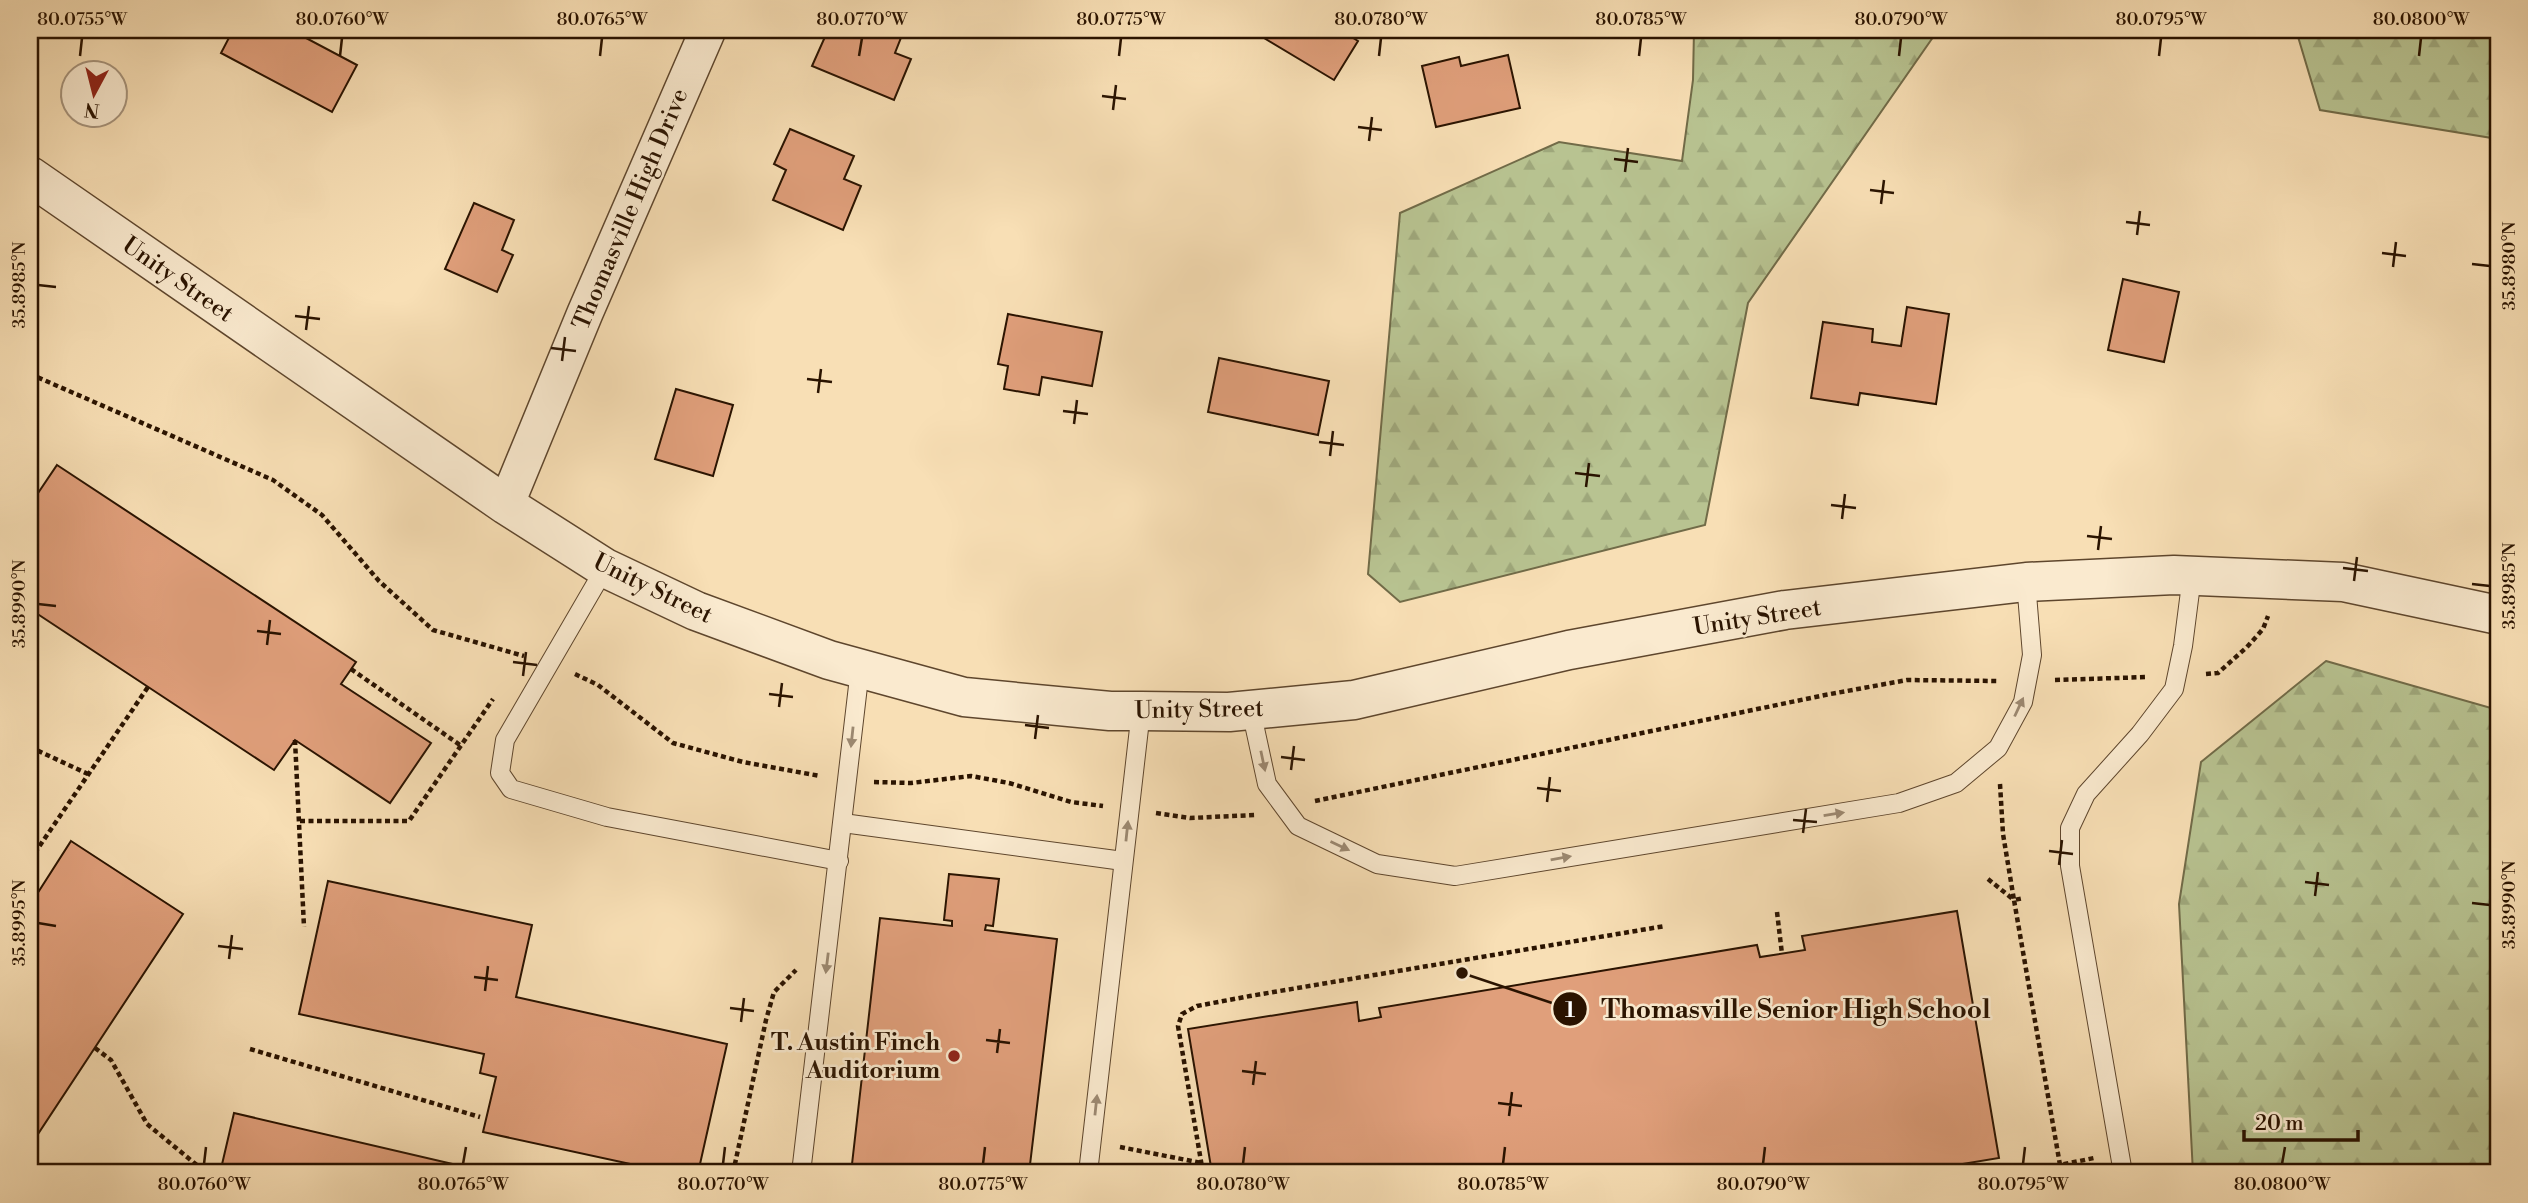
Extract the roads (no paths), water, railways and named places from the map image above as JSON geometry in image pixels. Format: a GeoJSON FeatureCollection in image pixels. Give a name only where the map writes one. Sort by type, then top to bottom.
{"type":"FeatureCollection","features":[{"type":"Feature","properties":{"kind":"street","name":"Thomasville High Drive"},"geometry":{"type":"LineString","coordinates":[[506,505],[585,313],[708,30]]}},
{"type":"Feature","properties":{"kind":"street","name":"Unity Street"},"geometry":{"type":"LineString","coordinates":[[30,176],[506,505],[605,568],[696,611],[829,660],[964,697],[1110,711],[1230,712],[1353,700],[1569,650],[1785,610],[2026,583],[2192,576],[2343,582],[2498,615]]}},
{"type":"Feature","properties":{"kind":"lane"},"geometry":{"type":"LineString","coordinates":[[605,568],[505,740],[500,773],[511,789],[607,817],[839,861]]}},
{"type":"Feature","properties":{"kind":"lane"},"geometry":{"type":"LineString","coordinates":[[2123,1173],[2070,866],[2070,828],[2086,794],[2140,734],[2174,689],[2183,646],[2192,576]]}},
{"type":"Feature","properties":{"kind":"lane"},"geometry":{"type":"LineString","coordinates":[[1251,710],[1267,784],[1298,827],[1377,864],[1455,876],[1899,803],[1956,783],[1998,748],[2023,702],[2032,655],[2026,583]]}},
{"type":"Feature","properties":{"kind":"lane"},"geometry":{"type":"LineString","coordinates":[[801,1173],[860,669]]}},
{"type":"Feature","properties":{"kind":"lane"},"geometry":{"type":"LineString","coordinates":[[1088,1173],[1141,711]]}},
{"type":"Feature","properties":{"kind":"lane"},"geometry":{"type":"LineString","coordinates":[[843,823],[1123,861]]}},
{"type":"Feature","properties":{"kind":"place","name":"Thomasville Senior High School"},"geometry":{"type":"Point","coordinates":[1462,973]}},
{"type":"Feature","properties":{"kind":"place","name":"T. Austin Finch Auditorium"},"geometry":{"type":"Point","coordinates":[954,1056]}}]}
